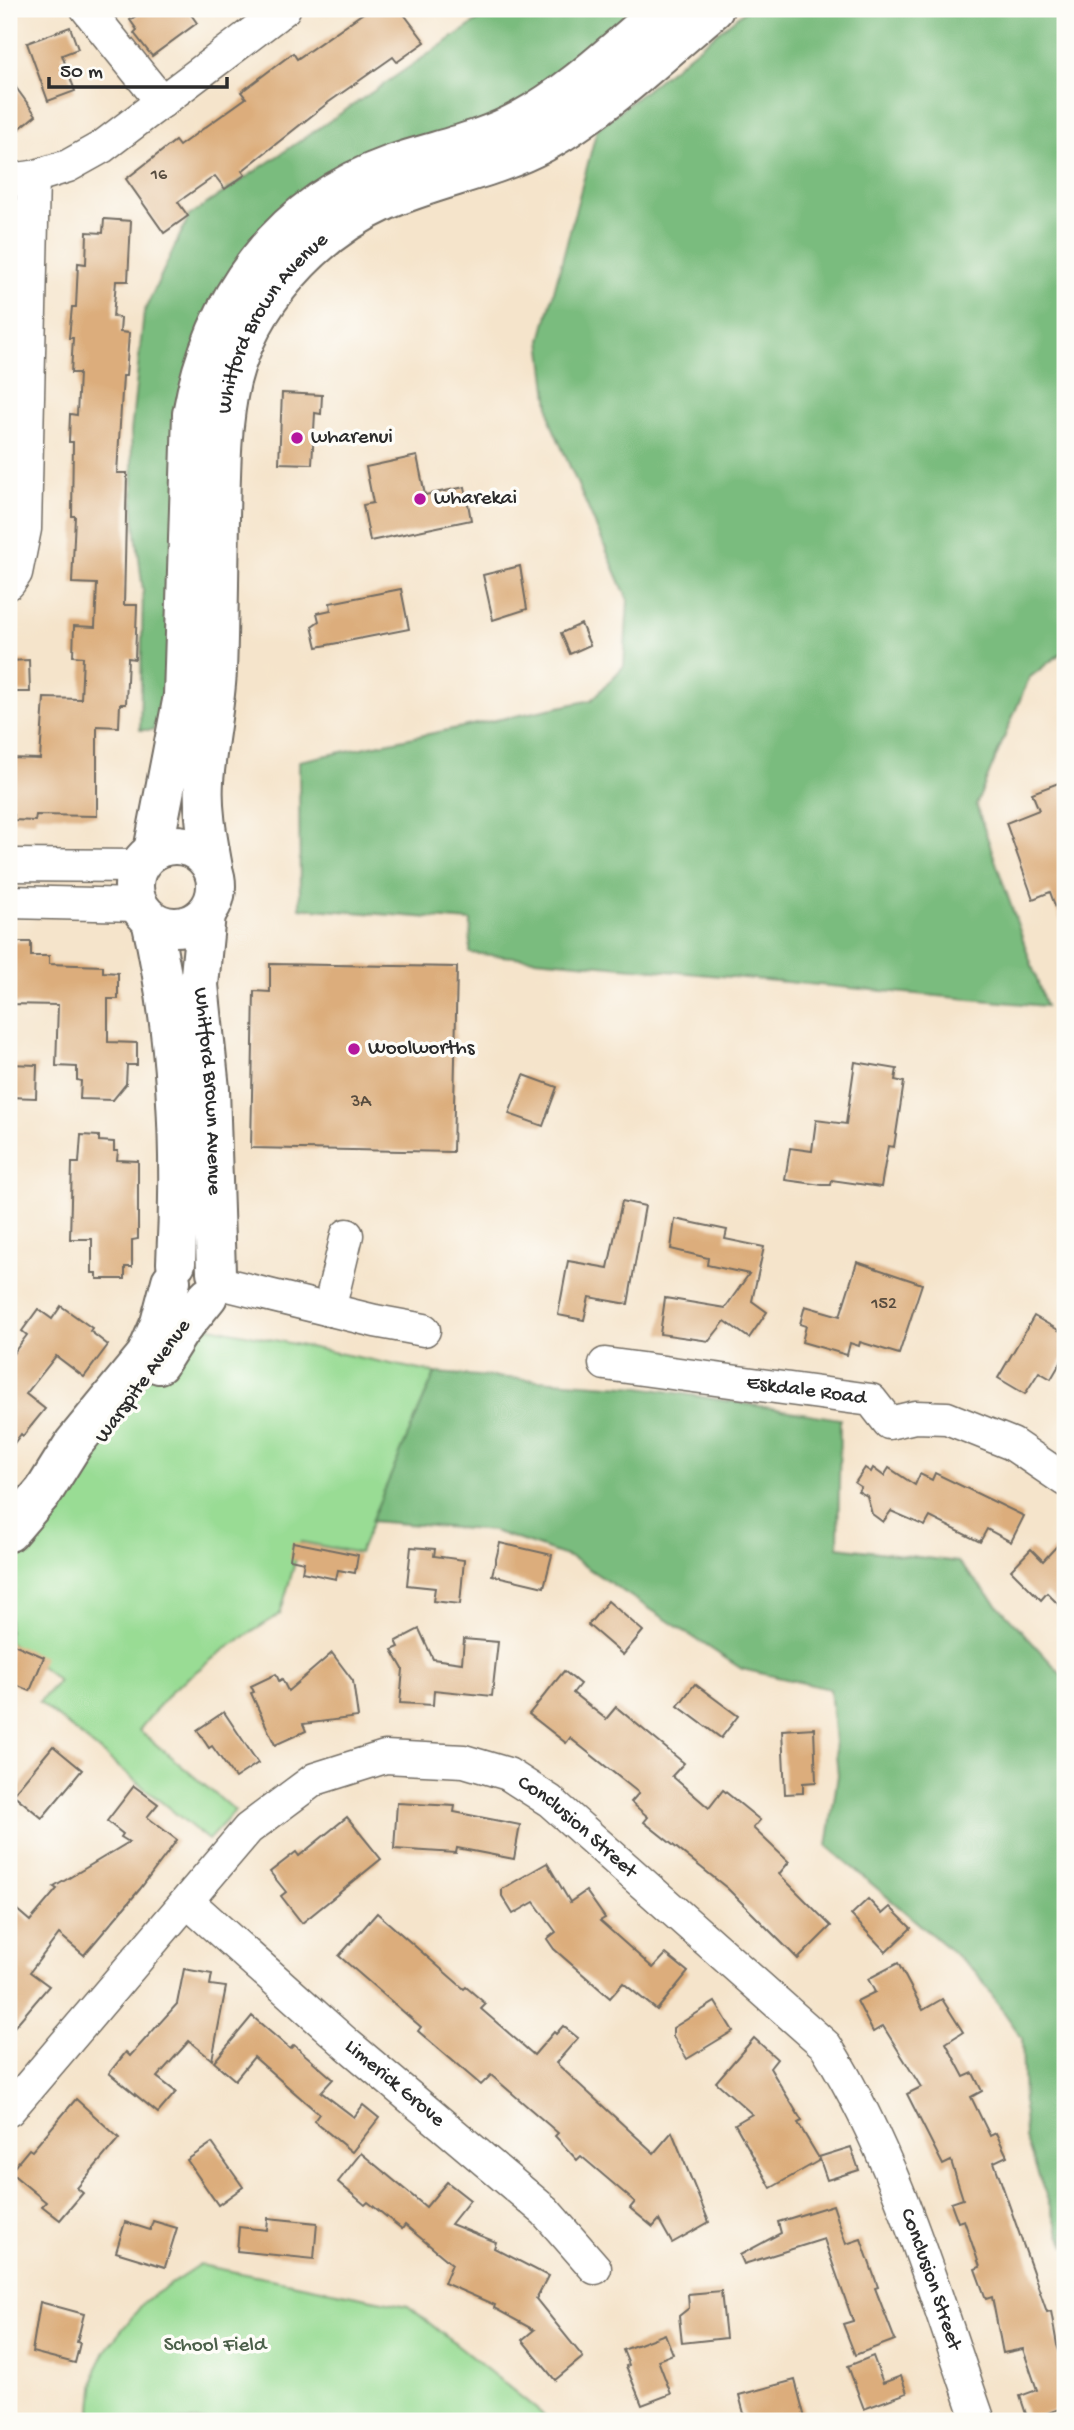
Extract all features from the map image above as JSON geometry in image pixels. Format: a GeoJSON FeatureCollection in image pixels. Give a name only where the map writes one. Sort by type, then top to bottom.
{"type":"FeatureCollection","features":[{"type":"Feature","properties":{"kind":"main road","name":"Whitford Brown Avenue"},"geometry":{"type":"LineString","coordinates":[[146,858],[183,696],[192,414],[208,350],[230,300],[264,253],[314,206],[354,181],[389,166],[502,129],[520,120],[565,92],[664,9]]}},
{"type":"Feature","properties":{"kind":"main road","name":"Whitford Brown Avenue"},"geometry":{"type":"LineString","coordinates":[[213,868],[204,812],[204,781],[218,671],[220,479],[224,426],[231,381],[242,349],[260,314],[297,264],[316,245],[352,219],[385,201],[487,168],[545,142],[576,123],[713,9]]}},
{"type":"Feature","properties":{"kind":"main road"},"geometry":{"type":"LineString","coordinates":[[173,845],[187,846],[205,857],[213,868],[217,882],[216,896],[206,914],[195,923],[169,928],[144,912],[134,885],[146,858],[173,845]]}},
{"type":"Feature","properties":{"kind":"main road","name":"Whitford Brown Avenue"},"geometry":{"type":"LineString","coordinates":[[144,912],[174,1062],[178,1101],[179,1206],[173,1272]]}},
{"type":"Feature","properties":{"kind":"main road","name":"Whitford Brown Avenue"},"geometry":{"type":"LineString","coordinates":[[206,914],[199,985],[210,1089],[213,1283]]}},
{"type":"Feature","properties":{"kind":"main road"},"geometry":{"type":"LineString","coordinates":[[173,1272],[183,1257],[196,1254],[209,1260],[213,1283]]}},
{"type":"Feature","properties":{"kind":"main road","name":"Warspite Avenue"},"geometry":{"type":"LineString","coordinates":[[9,1532],[44,1491],[74,1443],[146,1355],[160,1323],[173,1272]]}},
{"type":"Feature","properties":{"kind":"main road","name":"Warspite Avenue"},"geometry":{"type":"LineString","coordinates":[[44,1491],[89,1457],[126,1415],[213,1283]]}},
{"type":"Feature","properties":{"kind":"street"},"geometry":{"type":"LineString","coordinates":[[87,9],[162,102]]}},
{"type":"Feature","properties":{"kind":"street"},"geometry":{"type":"LineString","coordinates":[[9,583],[16,573],[14,548],[25,529],[28,463],[21,178],[68,166],[102,147],[284,9]]}},
{"type":"Feature","properties":{"kind":"street"},"geometry":{"type":"LineString","coordinates":[[9,865],[146,858]]}},
{"type":"Feature","properties":{"kind":"street"},"geometry":{"type":"LineString","coordinates":[[9,902],[144,912]]}},
{"type":"Feature","properties":{"kind":"street"},"geometry":{"type":"LineString","coordinates":[[329,1310],[348,1235]]}},
{"type":"Feature","properties":{"kind":"street"},"geometry":{"type":"LineString","coordinates":[[213,1283],[424,1330]]}},
{"type":"Feature","properties":{"kind":"street","name":"Eskdale Road"},"geometry":{"type":"LineString","coordinates":[[605,1364],[871,1399],[889,1423],[915,1417],[947,1418],[1012,1444],[1065,1480]]}},
{"type":"Feature","properties":{"kind":"street","name":"Conclusion Street"},"geometry":{"type":"LineString","coordinates":[[9,2110],[248,1829],[315,1779],[384,1757],[464,1761],[508,1774],[550,1801],[826,2046],[844,2074],[884,2160],[926,2266],[979,2421]]}},
{"type":"Feature","properties":{"kind":"street","name":"Limerick Grove"},"geometry":{"type":"LineString","coordinates":[[188,1902],[348,2045],[545,2211],[595,2269]]}},
{"type":"Feature","properties":{"kind":"green space"},"geometry":{"type":"Polygon","coordinates":[[[495,9],[647,9],[552,88],[250,254],[174,675],[153,730],[140,730],[143,591],[134,517],[131,432],[144,312],[189,216],[495,9]]]}},
{"type":"Feature","properties":{"kind":"green space"},"geometry":{"type":"Polygon","coordinates":[[[747,9],[1065,9],[1065,650],[1029,678],[976,805],[1046,1006],[470,953],[471,921],[300,908],[299,761],[592,700],[624,666],[628,600],[551,423],[541,340],[597,129],[747,9]]]}},
{"type":"Feature","properties":{"kind":"green space"},"geometry":{"type":"Polygon","coordinates":[[[172,1319],[435,1373],[359,1553],[301,1542],[280,1614],[224,1650],[172,1690],[139,1730],[235,1811],[208,1840],[39,1702],[59,1681],[9,1641],[9,1542],[172,1319]]]}},
{"type":"Feature","properties":{"kind":"green space"},"geometry":{"type":"Polygon","coordinates":[[[435,1373],[640,1387],[840,1419],[838,1547],[958,1562],[1065,1678],[1065,2247],[1025,2138],[1022,2038],[976,1972],[827,1846],[838,1775],[830,1689],[742,1669],[572,1558],[493,1531],[371,1521],[435,1373]]]}},
{"type":"Feature","properties":{"kind":"green space","name":"School Field"},"geometry":{"type":"Polygon","coordinates":[[[200,2265],[408,2306],[551,2421],[96,2421],[92,2408],[96,2370],[106,2350],[145,2301],[200,2265]]]}},
{"type":"Feature","properties":{"kind":"building"},"geometry":{"type":"Polygon","coordinates":[[[146,9],[187,9],[197,23],[152,56],[134,33],[137,30],[130,20],[146,9]]]}},
{"type":"Feature","properties":{"kind":"building"},"geometry":{"type":"Polygon","coordinates":[[[369,9],[400,9],[425,42],[397,62],[393,57],[329,102],[242,171],[245,175],[225,189],[215,176],[178,202],[188,216],[164,233],[126,179],[175,141],[179,146],[246,98],[241,92],[293,53],[297,59],[369,9]]]}},
{"type":"Feature","properties":{"kind":"building"},"geometry":{"type":"Polygon","coordinates":[[[70,27],[78,49],[62,55],[75,91],[48,101],[27,43],[70,27]]]}},
{"type":"Feature","properties":{"kind":"building"},"geometry":{"type":"Polygon","coordinates":[[[9,78],[36,115],[19,129],[9,115],[9,78]]]}},
{"type":"Feature","properties":{"kind":"building"},"geometry":{"type":"Polygon","coordinates":[[[104,219],[131,221],[128,281],[116,281],[113,317],[121,318],[120,332],[129,333],[126,376],[123,376],[117,473],[127,473],[124,605],[137,605],[135,659],[128,658],[126,704],[120,704],[119,727],[97,726],[97,816],[36,815],[35,821],[13,820],[14,815],[9,814],[9,758],[40,759],[44,698],[81,699],[83,657],[73,656],[74,626],[95,627],[97,584],[72,583],[75,516],[72,516],[73,442],[69,442],[70,414],[77,415],[79,373],[71,373],[73,338],[69,338],[72,307],[76,307],[78,263],[86,264],[87,232],[103,233],[104,219]]]}},
{"type":"Feature","properties":{"kind":"building","name":"wharenui"},"geometry":{"type":"Polygon","coordinates":[[[282,393],[322,395],[321,414],[315,413],[312,464],[279,463],[282,393]]]}},
{"type":"Feature","properties":{"kind":"building","name":"wharekai"},"geometry":{"type":"Polygon","coordinates":[[[417,456],[425,495],[465,487],[471,520],[370,541],[363,505],[373,503],[366,467],[417,456]]]}},
{"type":"Feature","properties":{"kind":"building"},"geometry":{"type":"Polygon","coordinates":[[[520,566],[527,609],[493,620],[483,575],[520,566]]]}},
{"type":"Feature","properties":{"kind":"building"},"geometry":{"type":"Polygon","coordinates":[[[401,589],[409,629],[317,647],[312,626],[319,621],[317,613],[331,610],[330,603],[401,589]]]}},
{"type":"Feature","properties":{"kind":"building"},"geometry":{"type":"Polygon","coordinates":[[[581,624],[590,645],[570,654],[561,633],[581,624]]]}},
{"type":"Feature","properties":{"kind":"building"},"geometry":{"type":"Polygon","coordinates":[[[29,660],[30,692],[9,692],[9,661],[29,660]]]}},
{"type":"Feature","properties":{"kind":"building"},"geometry":{"type":"Polygon","coordinates":[[[1061,782],[1065,792],[1063,927],[1050,892],[1033,899],[1006,823],[1039,810],[1032,793],[1061,782]]]}},
{"type":"Feature","properties":{"kind":"building"},"geometry":{"type":"Polygon","coordinates":[[[9,942],[31,942],[31,956],[49,956],[49,964],[103,966],[103,972],[118,973],[118,999],[108,999],[108,1042],[137,1043],[137,1065],[127,1065],[126,1084],[113,1100],[80,1099],[81,1081],[77,1080],[77,1067],[56,1066],[58,1005],[9,1004],[9,942]]]}},
{"type":"Feature","properties":{"kind":"building","name":"Woolworths"},"geometry":{"type":"Polygon","coordinates":[[[270,964],[457,967],[453,1152],[251,1148],[254,991],[270,992],[270,964]]]}},
{"type":"Feature","properties":{"kind":"building"},"geometry":{"type":"Polygon","coordinates":[[[855,1062],[897,1069],[895,1080],[904,1082],[894,1147],[888,1146],[881,1187],[832,1180],[831,1185],[822,1185],[785,1180],[790,1148],[812,1151],[816,1120],[846,1124],[855,1062]]]}},
{"type":"Feature","properties":{"kind":"building"},"geometry":{"type":"Polygon","coordinates":[[[9,1064],[37,1065],[36,1098],[9,1097],[9,1064]]]}},
{"type":"Feature","properties":{"kind":"building"},"geometry":{"type":"Polygon","coordinates":[[[524,1075],[557,1087],[543,1126],[509,1114],[524,1075]]]}},
{"type":"Feature","properties":{"kind":"building"},"geometry":{"type":"Polygon","coordinates":[[[81,1135],[99,1136],[99,1141],[114,1142],[114,1151],[118,1151],[117,1160],[138,1161],[138,1239],[132,1240],[132,1267],[125,1267],[125,1279],[97,1279],[97,1273],[92,1273],[92,1239],[70,1239],[72,1163],[79,1163],[81,1135]]]}},
{"type":"Feature","properties":{"kind":"building"},"geometry":{"type":"Polygon","coordinates":[[[622,1201],[645,1206],[628,1304],[589,1297],[584,1320],[558,1315],[568,1261],[608,1268],[622,1201]]]}},
{"type":"Feature","properties":{"kind":"building"},"geometry":{"type":"Polygon","coordinates":[[[675,1219],[727,1230],[725,1239],[764,1247],[752,1301],[767,1312],[749,1338],[725,1321],[709,1341],[660,1334],[665,1298],[725,1308],[749,1274],[707,1265],[708,1258],[671,1249],[675,1219]]]}},
{"type":"Feature","properties":{"kind":"building"},"geometry":{"type":"Polygon","coordinates":[[[857,1262],[922,1284],[899,1354],[860,1342],[859,1346],[850,1343],[847,1355],[802,1342],[806,1326],[800,1324],[805,1306],[840,1316],[857,1262]]]}},
{"type":"Feature","properties":{"kind":"building"},"geometry":{"type":"Polygon","coordinates":[[[61,1306],[92,1328],[90,1331],[108,1345],[84,1377],[56,1356],[26,1394],[45,1409],[9,1450],[9,1359],[27,1335],[22,1331],[38,1309],[52,1319],[61,1306]]]}},
{"type":"Feature","properties":{"kind":"building"},"geometry":{"type":"Polygon","coordinates":[[[1034,1316],[1065,1334],[1065,1355],[1051,1379],[1039,1372],[1025,1394],[998,1378],[1034,1316]]]}},
{"type":"Feature","properties":{"kind":"building"},"geometry":{"type":"Polygon","coordinates":[[[865,1468],[871,1472],[873,1468],[884,1476],[889,1468],[915,1485],[920,1474],[932,1480],[935,1473],[1024,1516],[1011,1542],[987,1529],[980,1542],[930,1517],[925,1526],[891,1511],[883,1522],[872,1514],[867,1496],[858,1491],[861,1487],[855,1483],[865,1468]]]}},
{"type":"Feature","properties":{"kind":"building"},"geometry":{"type":"Polygon","coordinates":[[[1065,1537],[1065,1611],[1047,1593],[1041,1600],[1011,1570],[1031,1549],[1043,1561],[1065,1537]]]}},
{"type":"Feature","properties":{"kind":"building"},"geometry":{"type":"Polygon","coordinates":[[[293,1542],[358,1555],[355,1573],[338,1570],[336,1579],[302,1572],[304,1562],[290,1559],[293,1542]]]}},
{"type":"Feature","properties":{"kind":"building"},"geometry":{"type":"Polygon","coordinates":[[[500,1543],[552,1555],[544,1587],[492,1575],[500,1543]]]}},
{"type":"Feature","properties":{"kind":"building"},"geometry":{"type":"Polygon","coordinates":[[[411,1547],[435,1549],[434,1556],[464,1560],[460,1604],[433,1601],[435,1588],[407,1585],[411,1547]]]}},
{"type":"Feature","properties":{"kind":"building"},"geometry":{"type":"Polygon","coordinates":[[[608,1601],[643,1631],[623,1655],[588,1625],[608,1601]]]}},
{"type":"Feature","properties":{"kind":"building"},"geometry":{"type":"Polygon","coordinates":[[[419,1629],[433,1659],[462,1663],[464,1639],[498,1642],[492,1696],[434,1690],[433,1705],[400,1703],[403,1669],[392,1650],[399,1647],[396,1641],[419,1629]]]}},
{"type":"Feature","properties":{"kind":"building"},"geometry":{"type":"Polygon","coordinates":[[[9,1642],[44,1657],[30,1691],[9,1682],[9,1642]]]}},
{"type":"Feature","properties":{"kind":"building"},"geometry":{"type":"Polygon","coordinates":[[[332,1653],[353,1681],[358,1717],[303,1724],[306,1731],[275,1745],[251,1693],[254,1692],[251,1686],[276,1674],[288,1691],[332,1653]]]}},
{"type":"Feature","properties":{"kind":"building"},"geometry":{"type":"Polygon","coordinates":[[[564,1671],[580,1684],[573,1693],[606,1719],[616,1707],[684,1763],[672,1776],[709,1808],[723,1790],[760,1820],[753,1828],[789,1862],[779,1874],[831,1926],[798,1959],[727,1888],[644,1822],[648,1817],[631,1802],[639,1793],[570,1738],[566,1743],[529,1714],[564,1671]]]}},
{"type":"Feature","properties":{"kind":"building"},"geometry":{"type":"Polygon","coordinates":[[[695,1684],[738,1716],[721,1738],[678,1706],[695,1684]]]}},
{"type":"Feature","properties":{"kind":"building"},"geometry":{"type":"Polygon","coordinates":[[[224,1712],[258,1763],[235,1778],[197,1730],[224,1712]]]}},
{"type":"Feature","properties":{"kind":"building"},"geometry":{"type":"Polygon","coordinates":[[[814,1728],[816,1782],[803,1783],[803,1793],[785,1794],[782,1730],[814,1728]]]}},
{"type":"Feature","properties":{"kind":"building"},"geometry":{"type":"Polygon","coordinates":[[[53,1746],[82,1770],[42,1818],[13,1794],[53,1746]]]}},
{"type":"Feature","properties":{"kind":"building"},"geometry":{"type":"Polygon","coordinates":[[[134,1786],[158,1804],[147,1817],[177,1840],[84,1955],[59,1934],[30,1972],[49,1986],[9,2033],[9,1903],[30,1921],[57,1889],[54,1887],[129,1842],[107,1821],[134,1786]]]}},
{"type":"Feature","properties":{"kind":"building"},"geometry":{"type":"Polygon","coordinates":[[[397,1803],[455,1806],[454,1812],[520,1825],[514,1859],[457,1848],[456,1853],[394,1849],[397,1803]]]}},
{"type":"Feature","properties":{"kind":"building"},"geometry":{"type":"Polygon","coordinates":[[[347,1817],[381,1859],[302,1923],[281,1896],[286,1892],[270,1872],[296,1852],[299,1856],[347,1817]]]}},
{"type":"Feature","properties":{"kind":"building"},"geometry":{"type":"Polygon","coordinates":[[[547,1863],[570,1902],[586,1891],[605,1918],[600,1921],[653,1968],[666,1954],[688,1972],[657,2010],[623,1983],[610,1998],[554,1949],[547,1939],[556,1932],[534,1902],[513,1914],[502,1896],[502,1889],[547,1863]]]}},
{"type":"Feature","properties":{"kind":"building"},"geometry":{"type":"Polygon","coordinates":[[[868,1899],[882,1914],[890,1907],[911,1928],[886,1952],[851,1915],[868,1899]]]}},
{"type":"Feature","properties":{"kind":"building"},"geometry":{"type":"Polygon","coordinates":[[[377,1913],[464,1989],[466,1987],[486,2004],[481,2009],[534,2055],[554,2032],[556,2034],[563,2026],[578,2038],[556,2063],[654,2153],[672,2132],[709,2222],[672,2243],[659,2220],[653,2227],[630,2208],[635,2202],[581,2156],[577,2160],[555,2136],[558,2133],[491,2075],[481,2085],[418,2031],[421,2027],[339,1956],[377,1913]]]}},
{"type":"Feature","properties":{"kind":"building"},"geometry":{"type":"Polygon","coordinates":[[[898,1963],[923,2010],[942,1999],[963,2032],[946,2043],[964,2077],[973,2073],[982,2091],[971,2097],[990,2136],[996,2133],[1007,2156],[994,2162],[1047,2312],[1051,2311],[1057,2345],[1065,2368],[1065,2407],[1028,2420],[1020,2396],[1037,2390],[1023,2349],[1003,2353],[992,2297],[986,2299],[975,2269],[980,2267],[964,2220],[958,2222],[951,2203],[963,2199],[951,2161],[943,2165],[907,2094],[921,2087],[883,2026],[873,2032],[857,2001],[875,1992],[868,1979],[898,1963]]]}},
{"type":"Feature","properties":{"kind":"building"},"geometry":{"type":"Polygon","coordinates":[[[184,1969],[212,1974],[210,1985],[226,1987],[212,2060],[189,2041],[157,2077],[176,2092],[158,2113],[109,2073],[126,2052],[130,2056],[177,2004],[184,1969]]]}},
{"type":"Feature","properties":{"kind":"building"},"geometry":{"type":"Polygon","coordinates":[[[715,2002],[733,2031],[687,2059],[673,2036],[673,2028],[715,2002]]]}},
{"type":"Feature","properties":{"kind":"building"},"geometry":{"type":"Polygon","coordinates":[[[252,2016],[290,2049],[294,2045],[333,2079],[321,2092],[354,2117],[363,2105],[379,2118],[352,2152],[314,2121],[319,2114],[254,2057],[235,2080],[214,2062],[252,2016]]]}},
{"type":"Feature","properties":{"kind":"building"},"geometry":{"type":"Polygon","coordinates":[[[754,2038],[777,2059],[770,2068],[802,2121],[798,2123],[820,2160],[771,2188],[735,2124],[752,2114],[716,2082],[754,2038]]]}},
{"type":"Feature","properties":{"kind":"building"},"geometry":{"type":"Polygon","coordinates":[[[76,2099],[119,2138],[77,2188],[83,2193],[60,2220],[42,2206],[46,2202],[10,2172],[29,2149],[32,2151],[76,2099]]]}},
{"type":"Feature","properties":{"kind":"building"},"geometry":{"type":"Polygon","coordinates":[[[212,2143],[243,2187],[218,2205],[187,2160],[212,2143]]]}},
{"type":"Feature","properties":{"kind":"building"},"geometry":{"type":"Polygon","coordinates":[[[851,2147],[859,2170],[827,2180],[819,2157],[851,2147]]]}},
{"type":"Feature","properties":{"kind":"building"},"geometry":{"type":"Polygon","coordinates":[[[361,2153],[426,2207],[447,2182],[470,2200],[451,2224],[496,2242],[494,2248],[548,2276],[536,2299],[583,2357],[555,2380],[522,2340],[534,2330],[494,2308],[495,2305],[444,2283],[452,2264],[405,2225],[402,2229],[368,2202],[365,2205],[338,2182],[361,2153]]]}},
{"type":"Feature","properties":{"kind":"building"},"geometry":{"type":"Polygon","coordinates":[[[833,2205],[846,2244],[861,2239],[878,2287],[875,2288],[895,2340],[855,2355],[843,2324],[853,2321],[824,2239],[744,2264],[740,2255],[781,2233],[778,2222],[833,2205]]]}},
{"type":"Feature","properties":{"kind":"building"},"geometry":{"type":"Polygon","coordinates":[[[268,2218],[317,2223],[314,2259],[237,2251],[239,2227],[267,2230],[268,2218]]]}},
{"type":"Feature","properties":{"kind":"building"},"geometry":{"type":"Polygon","coordinates":[[[153,2221],[177,2228],[165,2267],[116,2252],[125,2222],[150,2230],[153,2221]]]}},
{"type":"Feature","properties":{"kind":"building"},"geometry":{"type":"Polygon","coordinates":[[[721,2291],[726,2338],[682,2343],[679,2316],[689,2308],[688,2294],[721,2291]]]}},
{"type":"Feature","properties":{"kind":"building"},"geometry":{"type":"Polygon","coordinates":[[[40,2302],[84,2314],[75,2363],[32,2352],[40,2302]]]}},
{"type":"Feature","properties":{"kind":"building"},"geometry":{"type":"Polygon","coordinates":[[[665,2334],[673,2354],[658,2360],[671,2394],[642,2405],[626,2366],[629,2365],[623,2350],[665,2334]]]}},
{"type":"Feature","properties":{"kind":"building"},"geometry":{"type":"Polygon","coordinates":[[[873,2356],[883,2383],[901,2376],[907,2393],[864,2409],[848,2366],[873,2356]]]}},
{"type":"Feature","properties":{"kind":"building"},"geometry":{"type":"Polygon","coordinates":[[[795,2380],[805,2418],[792,2421],[746,2421],[739,2395],[795,2380]]]}},
{"type":"Feature","properties":{"kind":"place","name":"wharenui"},"geometry":{"type":"Point","coordinates":[297,438]}},
{"type":"Feature","properties":{"kind":"place","name":"wharekai"},"geometry":{"type":"Point","coordinates":[420,499]}},
{"type":"Feature","properties":{"kind":"place","name":"Woolworths"},"geometry":{"type":"Point","coordinates":[354,1049]}}]}
